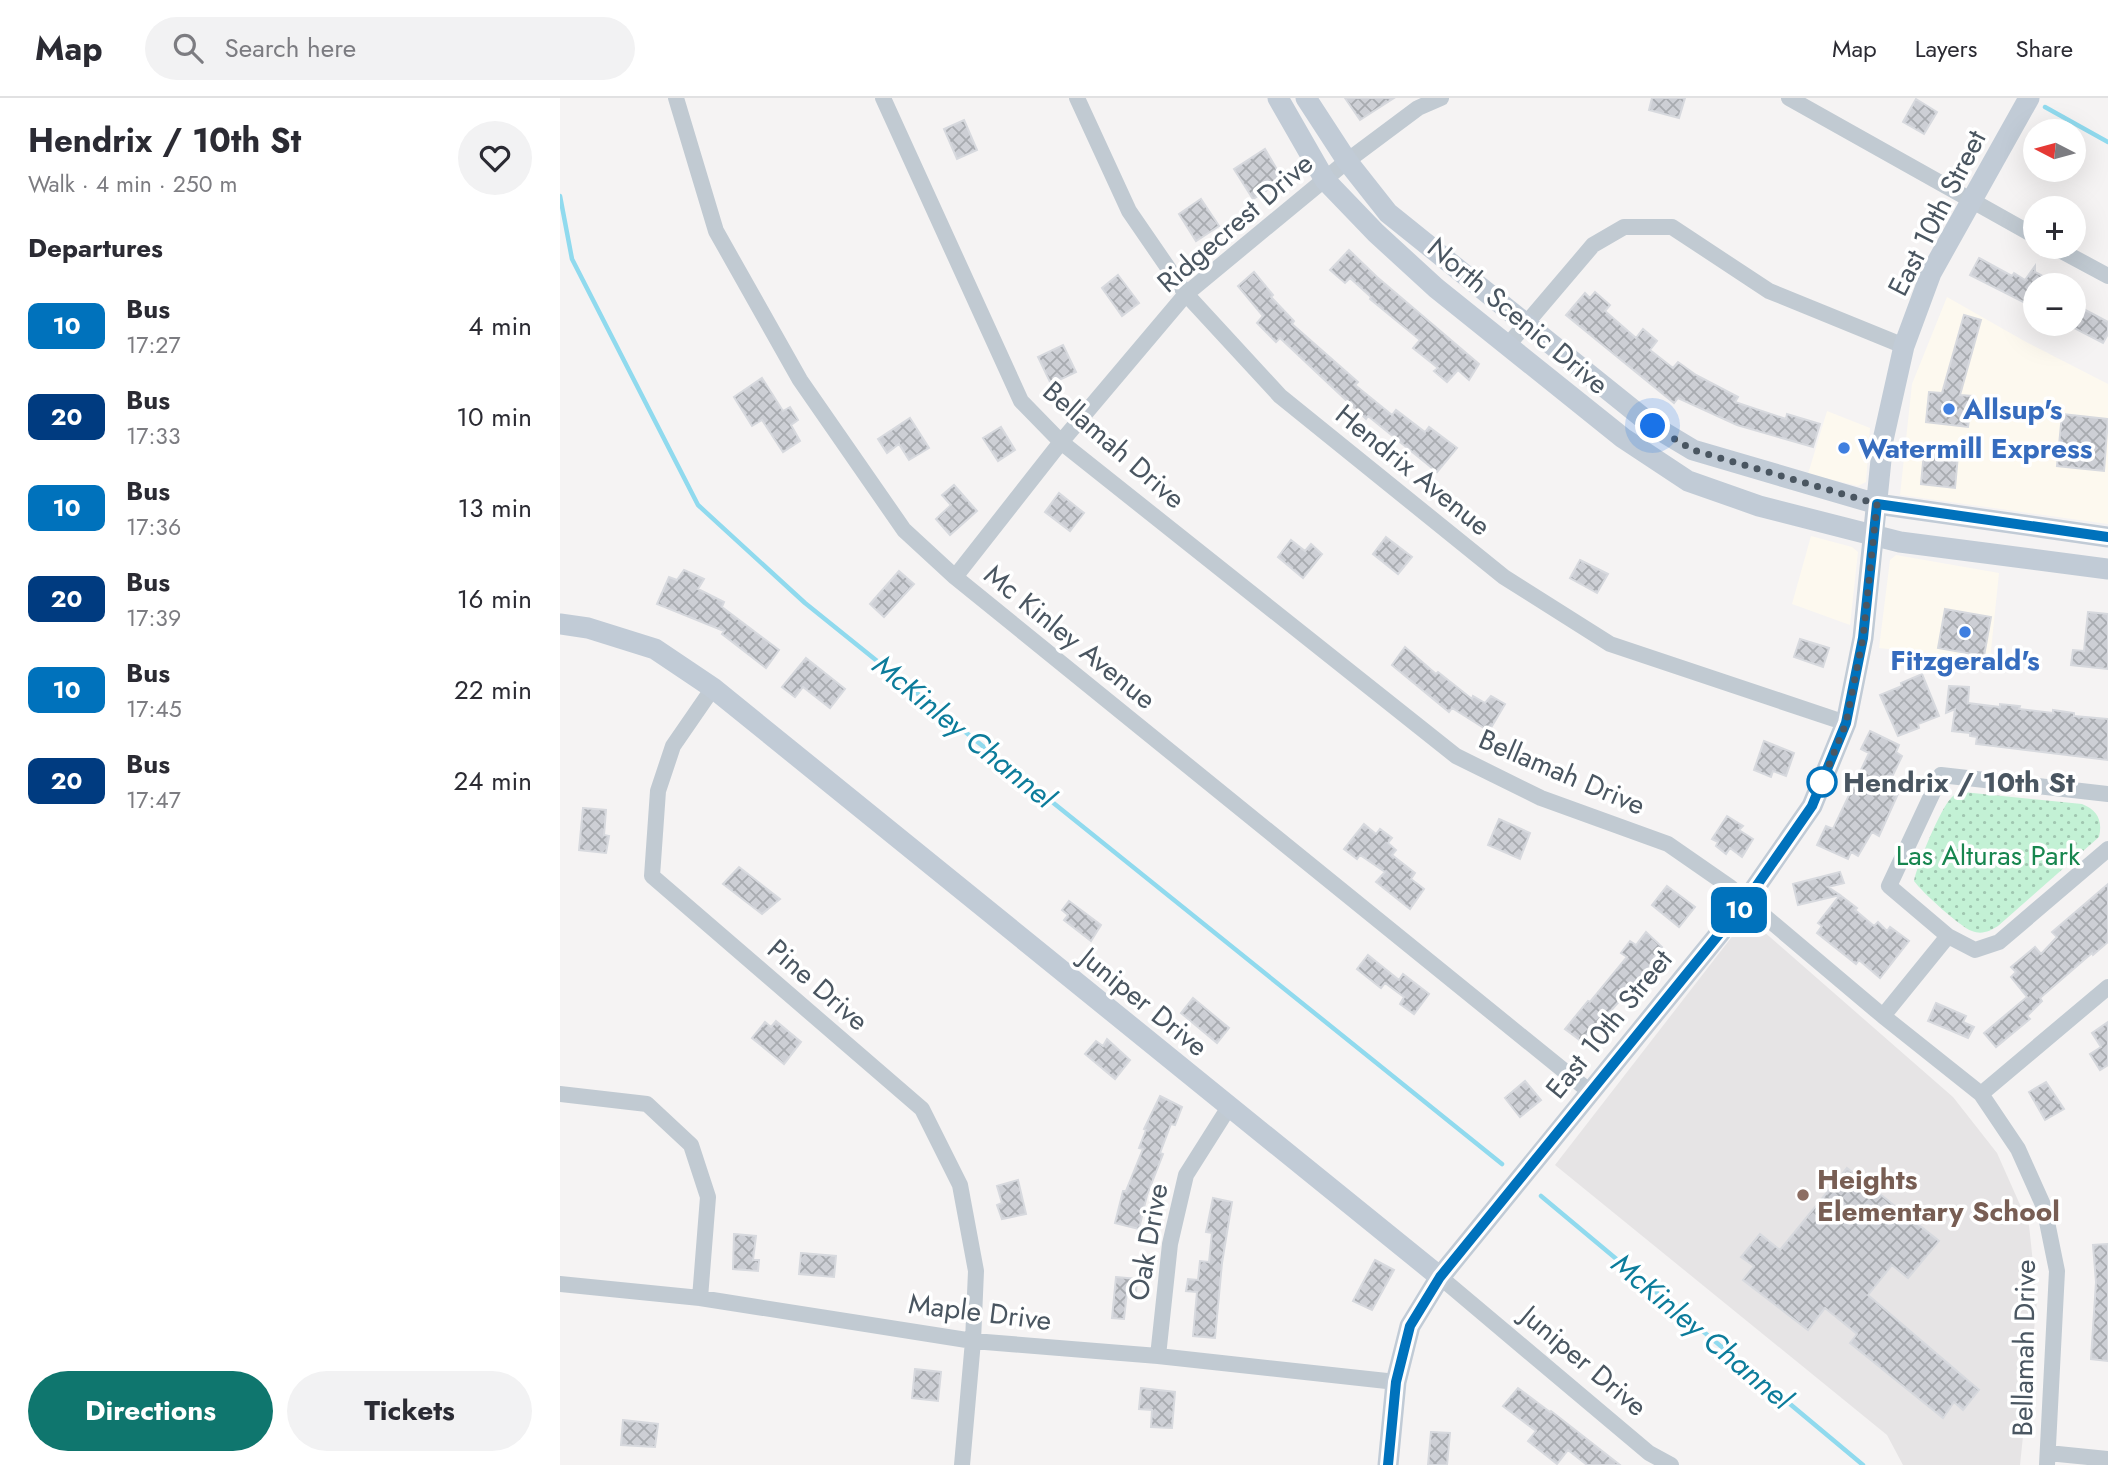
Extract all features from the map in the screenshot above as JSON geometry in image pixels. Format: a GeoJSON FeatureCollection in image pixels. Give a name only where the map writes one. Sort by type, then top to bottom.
{"type":"FeatureCollection","features":[{"type":"Feature","properties":{"kind":"main road","name":"North Scenic Drive"},"geometry":{"type":"LineString","coordinates":[[1278,98],[1325,180],[1376,233],[1623,439],[1688,481],[1759,506],[1900,542],[2108,569]]}},
{"type":"Feature","properties":{"kind":"main road","name":"North Scenic Drive"},"geometry":{"type":"LineString","coordinates":[[1306,98],[1347,161],[1388,213],[1653,426],[1693,450],[1877,504],[2108,537]]}},
{"type":"Feature","properties":{"kind":"main road","name":"East 10th Street"},"geometry":{"type":"LineString","coordinates":[[1388,1465],[1396,1382],[1410,1326],[1440,1277],[1746,901],[1812,806],[1846,723],[1863,638],[1883,440],[1903,346],[1931,273],[2029,98]]}},
{"type":"Feature","properties":{"kind":"main road","name":"Juniper Drive"},"geometry":{"type":"LineString","coordinates":[[560,624],[588,628],[655,649],[713,688],[1440,1277]]}},
{"type":"Feature","properties":{"kind":"street","name":"Mc Kinley Avenue"},"geometry":{"type":"LineString","coordinates":[[676,98],[716,231],[800,380],[904,530],[955,577],[1589,1091]]}},
{"type":"Feature","properties":{"kind":"street","name":"Bellamah Drive"},"geometry":{"type":"LineString","coordinates":[[883,98],[1021,401],[1062,442],[1456,757],[1541,798],[1668,844],[1746,901],[1981,1094],[2018,1149],[2044,1207],[2057,1271],[2048,1459]]}},
{"type":"Feature","properties":{"kind":"street","name":"Hendrix Avenue"},"geometry":{"type":"LineString","coordinates":[[1077,98],[1129,211],[1186,294],[1280,396],[1504,577],[1610,644],[1846,723]]}},
{"type":"Feature","properties":{"kind":"street","name":"Ridgecrest Drive"},"geometry":{"type":"LineString","coordinates":[[955,577],[1062,442],[1186,294],[1347,161],[1419,107],[1441,98]]}},
{"type":"Feature","properties":{"kind":"street"},"geometry":{"type":"LineString","coordinates":[[1789,98],[2023,229]]}},
{"type":"Feature","properties":{"kind":"street"},"geometry":{"type":"LineString","coordinates":[[1508,345],[1593,246],[1624,227],[1672,227],[1769,291],[1903,346]]}},
{"type":"Feature","properties":{"kind":"street"},"geometry":{"type":"LineString","coordinates":[[2076,259],[2108,276]]}},
{"type":"Feature","properties":{"kind":"street","name":"Pine Drive"},"geometry":{"type":"LineString","coordinates":[[713,688],[673,746],[658,791],[652,876],[922,1109],[960,1185],[976,1271],[973,1341]]}},
{"type":"Feature","properties":{"kind":"street"},"geometry":{"type":"LineString","coordinates":[[2107,797],[1941,775],[1889,887],[1948,936],[1975,950],[1999,942],[2108,849]]}},
{"type":"Feature","properties":{"kind":"street"},"geometry":{"type":"LineString","coordinates":[[1883,1016],[1948,936]]}},
{"type":"Feature","properties":{"kind":"street"},"geometry":{"type":"LineString","coordinates":[[1981,1094],[2108,988]]}},
{"type":"Feature","properties":{"kind":"street"},"geometry":{"type":"LineString","coordinates":[[560,1094],[646,1104],[691,1145],[708,1198],[700,1298]]}},
{"type":"Feature","properties":{"kind":"street","name":"Oak Drive"},"geometry":{"type":"LineString","coordinates":[[1158,1356],[1170,1244],[1186,1175],[1229,1107]]}},
{"type":"Feature","properties":{"kind":"street","name":"Juniper Drive"},"geometry":{"type":"LineString","coordinates":[[1440,1277],[1649,1453],[1671,1465]]}},
{"type":"Feature","properties":{"kind":"street","name":"Maple Drive"},"geometry":{"type":"LineString","coordinates":[[560,1284],[700,1298],[973,1341],[1158,1356],[1396,1382]]}},
{"type":"Feature","properties":{"kind":"street"},"geometry":{"type":"LineString","coordinates":[[962,1465],[973,1341]]}},
{"type":"Feature","properties":{"kind":"street"},"geometry":{"type":"LineString","coordinates":[[2048,1459],[2108,1459]]}},
{"type":"Feature","properties":{"kind":"shaded area"},"geometry":{"type":"Polygon","coordinates":[[[1947,297],[2108,384],[2108,524],[1900,495],[1912,384],[1947,297]]]}},
{"type":"Feature","properties":{"kind":"shaded area"},"geometry":{"type":"Polygon","coordinates":[[[1827,411],[1870,428],[1866,482],[1858,486],[1808,474],[1827,411]]]}},
{"type":"Feature","properties":{"kind":"shaded area"},"geometry":{"type":"Polygon","coordinates":[[[1811,536],[1852,547],[1858,552],[1850,625],[1792,604],[1811,536]]]}},
{"type":"Feature","properties":{"kind":"shaded area"},"geometry":{"type":"Polygon","coordinates":[[[1896,555],[1999,573],[1990,660],[1879,648],[1890,560],[1896,555]]]}},
{"type":"Feature","properties":{"kind":"shaded area","name":"Heights Elementary School"},"geometry":{"type":"Polygon","coordinates":[[[1755,924],[1953,1097],[1997,1153],[2029,1225],[2037,1301],[2020,1465],[1903,1465],[1887,1435],[1555,1165],[1741,925],[1755,924]]]}},
{"type":"Feature","properties":{"kind":"green space","name":"Las Alturas Park"},"geometry":{"type":"Polygon","coordinates":[[[1963,792],[2082,804],[2098,816],[2099,837],[1998,926],[1986,932],[1972,931],[1942,909],[1914,881],[1924,850],[1942,812],[1952,797],[1963,792]]]}},
{"type":"Feature","properties":{"kind":"building"},"geometry":{"type":"Polygon","coordinates":[[[1345,98],[1394,98],[1360,120],[1345,98]]]}},
{"type":"Feature","properties":{"kind":"building"},"geometry":{"type":"Polygon","coordinates":[[[1652,98],[1685,98],[1679,118],[1649,110],[1652,98]]]}},
{"type":"Feature","properties":{"kind":"building"},"geometry":{"type":"Polygon","coordinates":[[[1916,99],[1937,112],[1924,134],[1903,122],[1916,99]]]}},
{"type":"Feature","properties":{"kind":"building"},"geometry":{"type":"Polygon","coordinates":[[[964,120],[977,150],[957,159],[944,129],[964,120]]]}},
{"type":"Feature","properties":{"kind":"building"},"geometry":{"type":"Polygon","coordinates":[[[1265,149],[1283,180],[1253,199],[1234,169],[1265,149]]]}},
{"type":"Feature","properties":{"kind":"building"},"geometry":{"type":"Polygon","coordinates":[[[1201,199],[1219,226],[1196,241],[1179,214],[1201,199]]]}},
{"type":"Feature","properties":{"kind":"building"},"geometry":{"type":"Polygon","coordinates":[[[1349,250],[1479,364],[1469,380],[1458,370],[1447,382],[1434,371],[1438,368],[1413,348],[1420,340],[1370,299],[1371,297],[1350,278],[1345,283],[1330,270],[1349,250]]]}},
{"type":"Feature","properties":{"kind":"building"},"geometry":{"type":"Polygon","coordinates":[[[1979,258],[2012,276],[2014,273],[2023,279],[2023,302],[1970,275],[1979,258]]]}},
{"type":"Feature","properties":{"kind":"building"},"geometry":{"type":"Polygon","coordinates":[[[1254,272],[1273,295],[1271,297],[1294,321],[1292,324],[1358,382],[1355,385],[1392,415],[1396,410],[1425,432],[1429,427],[1457,448],[1437,472],[1368,416],[1366,419],[1280,338],[1276,342],[1257,323],[1263,316],[1238,286],[1254,272]]]}},
{"type":"Feature","properties":{"kind":"building"},"geometry":{"type":"Polygon","coordinates":[[[1118,275],[1139,303],[1122,316],[1102,288],[1118,275]]]}},
{"type":"Feature","properties":{"kind":"building"},"geometry":{"type":"Polygon","coordinates":[[[1595,292],[1610,305],[1605,311],[1636,338],[1643,329],[1657,341],[1650,350],[1673,368],[1678,362],[1696,375],[1738,397],[1735,402],[1786,419],[1787,414],[1820,424],[1813,447],[1737,425],[1678,398],[1674,403],[1566,315],[1585,293],[1590,298],[1595,292]]]}},
{"type":"Feature","properties":{"kind":"building"},"geometry":{"type":"Polygon","coordinates":[[[2086,310],[2108,322],[2108,334],[2103,343],[2086,334],[2086,310]]]}},
{"type":"Feature","properties":{"kind":"building"},"geometry":{"type":"Polygon","coordinates":[[[1964,315],[1981,320],[1960,395],[1972,396],[1968,427],[1926,422],[1929,392],[1942,393],[1964,315]]]}},
{"type":"Feature","properties":{"kind":"building"},"geometry":{"type":"Polygon","coordinates":[[[1063,345],[1076,372],[1051,384],[1038,357],[1063,345]]]}},
{"type":"Feature","properties":{"kind":"building"},"geometry":{"type":"Polygon","coordinates":[[[762,378],[783,411],[790,407],[798,420],[791,425],[800,441],[783,452],[762,420],[752,426],[734,397],[762,378]]]}},
{"type":"Feature","properties":{"kind":"building"},"geometry":{"type":"Polygon","coordinates":[[[2062,414],[2108,419],[2104,471],[2057,466],[2062,414]]]}},
{"type":"Feature","properties":{"kind":"building"},"geometry":{"type":"Polygon","coordinates":[[[910,418],[929,448],[909,460],[899,444],[887,453],[878,439],[910,418]]]}},
{"type":"Feature","properties":{"kind":"building"},"geometry":{"type":"Polygon","coordinates":[[[1001,427],[1015,450],[998,461],[983,438],[1001,427]]]}},
{"type":"Feature","properties":{"kind":"building"},"geometry":{"type":"Polygon","coordinates":[[[1924,452],[1958,455],[1955,488],[1921,484],[1924,452]]]}},
{"type":"Feature","properties":{"kind":"building"},"geometry":{"type":"Polygon","coordinates":[[[954,485],[977,511],[950,535],[936,519],[951,505],[942,495],[954,485]]]}},
{"type":"Feature","properties":{"kind":"building"},"geometry":{"type":"Polygon","coordinates":[[[1059,493],[1084,513],[1070,531],[1045,512],[1059,493]]]}},
{"type":"Feature","properties":{"kind":"building"},"geometry":{"type":"Polygon","coordinates":[[[1386,537],[1412,557],[1398,574],[1373,554],[1386,537]]]}},
{"type":"Feature","properties":{"kind":"building"},"geometry":{"type":"Polygon","coordinates":[[[1291,540],[1305,551],[1311,544],[1322,554],[1303,578],[1278,557],[1291,540]]]}},
{"type":"Feature","properties":{"kind":"building"},"geometry":{"type":"Polygon","coordinates":[[[1580,560],[1608,574],[1597,593],[1570,578],[1580,560]]]}},
{"type":"Feature","properties":{"kind":"building"},"geometry":{"type":"Polygon","coordinates":[[[684,570],[704,579],[698,589],[724,602],[722,607],[779,650],[766,668],[722,634],[724,631],[657,604],[669,577],[677,580],[684,570]]]}},
{"type":"Feature","properties":{"kind":"building"},"geometry":{"type":"Polygon","coordinates":[[[899,571],[914,584],[884,617],[870,604],[899,571]]]}},
{"type":"Feature","properties":{"kind":"building","name":"Fitzgerald's"},"geometry":{"type":"Polygon","coordinates":[[[1945,609],[1991,617],[1984,656],[1938,648],[1945,609]]]}},
{"type":"Feature","properties":{"kind":"building"},"geometry":{"type":"Polygon","coordinates":[[[2088,612],[2108,614],[2108,669],[2071,665],[2073,650],[2084,651],[2088,612]]]}},
{"type":"Feature","properties":{"kind":"building"},"geometry":{"type":"Polygon","coordinates":[[[1800,639],[1829,648],[1823,667],[1794,657],[1800,639]]]}},
{"type":"Feature","properties":{"kind":"building"},"geometry":{"type":"Polygon","coordinates":[[[1405,647],[1436,674],[1438,672],[1472,699],[1473,696],[1485,703],[1491,696],[1505,704],[1489,731],[1452,708],[1449,712],[1392,665],[1405,647]]]}},
{"type":"Feature","properties":{"kind":"building"},"geometry":{"type":"Polygon","coordinates":[[[806,658],[845,689],[830,708],[803,687],[795,697],[782,687],[806,658]]]}},
{"type":"Feature","properties":{"kind":"building"},"geometry":{"type":"Polygon","coordinates":[[[1922,674],[1939,716],[1898,736],[1880,695],[1922,674]]]}},
{"type":"Feature","properties":{"kind":"building"},"geometry":{"type":"Polygon","coordinates":[[[1949,686],[1969,687],[1968,703],[2000,707],[2000,704],[2020,706],[2019,709],[2053,713],[2053,710],[2074,713],[2074,716],[2108,719],[2108,760],[1976,744],[1977,737],[1970,736],[1970,733],[1952,731],[1955,709],[1946,713],[1949,686]]]}},
{"type":"Feature","properties":{"kind":"building"},"geometry":{"type":"Polygon","coordinates":[[[1870,731],[1899,745],[1896,752],[1902,756],[1891,779],[1902,785],[1879,836],[1872,832],[1858,856],[1851,852],[1848,859],[1817,845],[1826,826],[1833,829],[1869,753],[1861,749],[1870,731]]]}},
{"type":"Feature","properties":{"kind":"building"},"geometry":{"type":"Polygon","coordinates":[[[1764,741],[1794,753],[1786,776],[1773,771],[1771,777],[1754,770],[1764,741]]]}},
{"type":"Feature","properties":{"kind":"building"},"geometry":{"type":"Polygon","coordinates":[[[583,808],[606,810],[604,835],[609,836],[606,853],[579,850],[583,808]]]}},
{"type":"Feature","properties":{"kind":"building"},"geometry":{"type":"Polygon","coordinates":[[[1727,816],[1743,826],[1739,830],[1753,839],[1742,857],[1730,848],[1726,854],[1716,846],[1718,842],[1712,839],[1727,816]]]}},
{"type":"Feature","properties":{"kind":"building"},"geometry":{"type":"Polygon","coordinates":[[[1499,819],[1530,833],[1520,859],[1488,845],[1499,819]]]}},
{"type":"Feature","properties":{"kind":"building"},"geometry":{"type":"Polygon","coordinates":[[[1364,824],[1376,834],[1380,829],[1392,838],[1388,843],[1396,850],[1392,855],[1415,873],[1411,879],[1424,889],[1410,909],[1376,882],[1385,872],[1360,855],[1357,859],[1344,849],[1364,824]]]}},
{"type":"Feature","properties":{"kind":"building"},"geometry":{"type":"Polygon","coordinates":[[[739,867],[780,899],[762,914],[723,884],[739,867]]]}},
{"type":"Feature","properties":{"kind":"building"},"geometry":{"type":"Polygon","coordinates":[[[1840,872],[1844,883],[1828,887],[1840,895],[1798,905],[1793,884],[1840,872]]]}},
{"type":"Feature","properties":{"kind":"building"},"geometry":{"type":"Polygon","coordinates":[[[2108,884],[2108,942],[2040,998],[2042,1001],[2027,1016],[2030,1019],[1996,1047],[1984,1033],[2027,997],[2011,977],[2016,972],[2011,967],[2035,947],[2041,954],[2057,937],[2052,932],[2108,884]]]}},
{"type":"Feature","properties":{"kind":"building"},"geometry":{"type":"Polygon","coordinates":[[[1667,886],[1695,907],[1679,927],[1652,905],[1667,886]]]}},
{"type":"Feature","properties":{"kind":"building"},"geometry":{"type":"Polygon","coordinates":[[[1840,895],[1874,926],[1878,922],[1887,931],[1890,927],[1909,941],[1880,978],[1859,960],[1856,964],[1817,933],[1822,926],[1818,923],[1840,895]]]}},
{"type":"Feature","properties":{"kind":"building"},"geometry":{"type":"Polygon","coordinates":[[[1069,901],[1101,925],[1091,941],[1064,920],[1068,915],[1062,910],[1069,901]]]}},
{"type":"Feature","properties":{"kind":"building"},"geometry":{"type":"Polygon","coordinates":[[[1646,932],[1662,947],[1654,957],[1657,959],[1585,1044],[1565,1029],[1627,957],[1621,953],[1630,941],[1636,945],[1646,932]]]}},
{"type":"Feature","properties":{"kind":"building"},"geometry":{"type":"Polygon","coordinates":[[[1368,955],[1399,980],[1403,974],[1429,994],[1414,1014],[1400,1004],[1404,997],[1385,983],[1381,988],[1357,969],[1368,955]]]}},
{"type":"Feature","properties":{"kind":"building"},"geometry":{"type":"Polygon","coordinates":[[[1193,998],[1229,1028],[1217,1043],[1181,1013],[1193,998]]]}},
{"type":"Feature","properties":{"kind":"building"},"geometry":{"type":"Polygon","coordinates":[[[1936,1003],[1966,1016],[1963,1022],[1974,1027],[1968,1038],[1928,1021],[1936,1003]]]}},
{"type":"Feature","properties":{"kind":"building"},"geometry":{"type":"Polygon","coordinates":[[[776,1021],[801,1042],[784,1064],[752,1038],[765,1022],[771,1027],[776,1021]]]}},
{"type":"Feature","properties":{"kind":"building"},"geometry":{"type":"Polygon","coordinates":[[[2108,1022],[2108,1065],[2100,1070],[2090,1054],[2101,1047],[2092,1033],[2108,1022]]]}},
{"type":"Feature","properties":{"kind":"building"},"geometry":{"type":"Polygon","coordinates":[[[1107,1039],[1130,1060],[1115,1079],[1085,1054],[1096,1041],[1103,1046],[1107,1039]]]}},
{"type":"Feature","properties":{"kind":"building"},"geometry":{"type":"Polygon","coordinates":[[[1525,1081],[1541,1100],[1520,1117],[1505,1098],[1525,1081]]]}},
{"type":"Feature","properties":{"kind":"building"},"geometry":{"type":"Polygon","coordinates":[[[2046,1082],[2064,1109],[2045,1120],[2029,1092],[2046,1082]]]}},
{"type":"Feature","properties":{"kind":"building"},"geometry":{"type":"Polygon","coordinates":[[[1160,1096],[1182,1107],[1175,1125],[1171,1124],[1160,1153],[1163,1154],[1147,1195],[1139,1229],[1115,1223],[1123,1191],[1126,1191],[1143,1149],[1139,1148],[1146,1130],[1144,1129],[1160,1096]]]}},
{"type":"Feature","properties":{"kind":"building"},"geometry":{"type":"Polygon","coordinates":[[[1847,1168],[1939,1241],[1908,1278],[1892,1265],[1868,1295],[1979,1390],[1963,1410],[1954,1402],[1943,1418],[1850,1343],[1857,1334],[1825,1308],[1808,1330],[1743,1280],[1754,1266],[1741,1257],[1760,1234],[1780,1250],[1847,1168]]]}},
{"type":"Feature","properties":{"kind":"building"},"geometry":{"type":"Polygon","coordinates":[[[1018,1180],[1026,1214],[1002,1219],[997,1205],[1002,1203],[997,1186],[1018,1180]]]}},
{"type":"Feature","properties":{"kind":"building"},"geometry":{"type":"Polygon","coordinates":[[[1213,1198],[1232,1202],[1222,1263],[1215,1338],[1193,1336],[1197,1292],[1186,1291],[1188,1279],[1198,1280],[1200,1261],[1209,1262],[1212,1233],[1206,1232],[1213,1198]]]}},
{"type":"Feature","properties":{"kind":"building"},"geometry":{"type":"Polygon","coordinates":[[[734,1234],[756,1236],[753,1260],[759,1260],[758,1271],[733,1269],[734,1234]]]}},
{"type":"Feature","properties":{"kind":"building"},"geometry":{"type":"Polygon","coordinates":[[[2108,1244],[2108,1361],[2091,1359],[2096,1282],[2093,1245],[2108,1244]]]}},
{"type":"Feature","properties":{"kind":"building"},"geometry":{"type":"Polygon","coordinates":[[[801,1253],[836,1256],[834,1277],[799,1274],[801,1253]]]}},
{"type":"Feature","properties":{"kind":"building"},"geometry":{"type":"Polygon","coordinates":[[[1375,1260],[1394,1270],[1372,1310],[1353,1301],[1375,1260]]]}},
{"type":"Feature","properties":{"kind":"building"},"geometry":{"type":"Polygon","coordinates":[[[1116,1277],[1137,1279],[1136,1293],[1127,1292],[1124,1319],[1112,1318],[1116,1277]]]}},
{"type":"Feature","properties":{"kind":"building"},"geometry":{"type":"Polygon","coordinates":[[[915,1369],[941,1372],[938,1401],[912,1398],[915,1369]]]}},
{"type":"Feature","properties":{"kind":"building"},"geometry":{"type":"Polygon","coordinates":[[[1141,1388],[1175,1392],[1172,1428],[1151,1427],[1152,1410],[1139,1409],[1141,1388]]]}},
{"type":"Feature","properties":{"kind":"building"},"geometry":{"type":"Polygon","coordinates":[[[1518,1388],[1620,1465],[1587,1465],[1568,1450],[1557,1464],[1528,1441],[1536,1431],[1503,1406],[1518,1388]]]}},
{"type":"Feature","properties":{"kind":"building"},"geometry":{"type":"Polygon","coordinates":[[[623,1420],[658,1424],[655,1447],[621,1445],[623,1420]]]}},
{"type":"Feature","properties":{"kind":"building"},"geometry":{"type":"Polygon","coordinates":[[[1431,1432],[1450,1433],[1447,1465],[1428,1465],[1431,1432]]]}},
{"type":"Feature","properties":{"kind":"waterway"},"geometry":{"type":"LineString","coordinates":[[2045,107],[2108,142]]}},
{"type":"Feature","properties":{"kind":"waterway","name":"McKinley Channel"},"geometry":{"type":"LineString","coordinates":[[560,196],[572,259],[698,505],[805,603],[1502,1164]]}},
{"type":"Feature","properties":{"kind":"waterway","name":"McKinley Channel"},"geometry":{"type":"LineString","coordinates":[[1541,1196],[1863,1465]]}},
{"type":"Feature","properties":{"kind":"bus line","name":"10"},"geometry":{"type":"LineString","coordinates":[[1388,1465],[1396,1382],[1410,1326],[1440,1277],[1746,901],[1812,806],[1846,723],[1863,638],[1877,504],[2108,537]]}},
{"type":"Feature","properties":{"kind":"place","name":"Allsup's"},"geometry":{"type":"Point","coordinates":[1949,409]}},
{"type":"Feature","properties":{"kind":"place","name":"Watermill Express"},"geometry":{"type":"Point","coordinates":[1844,448]}},
{"type":"Feature","properties":{"kind":"place","name":"Fitzgerald's"},"geometry":{"type":"Point","coordinates":[1965,632]}},
{"type":"Feature","properties":{"kind":"place","name":"Hendrix / 10th St"},"geometry":{"type":"Point","coordinates":[1822,782]}},
{"type":"Feature","properties":{"kind":"place","name":"Heights Elementary School"},"geometry":{"type":"Point","coordinates":[1803,1195]}},
{"type":"Feature","properties":{"kind":"route"},"geometry":{"type":"LineString","coordinates":[[1653,426],[1693,450],[1877,504],[1863,638],[1846,723],[1821,785],[1822,782]]}}]}
